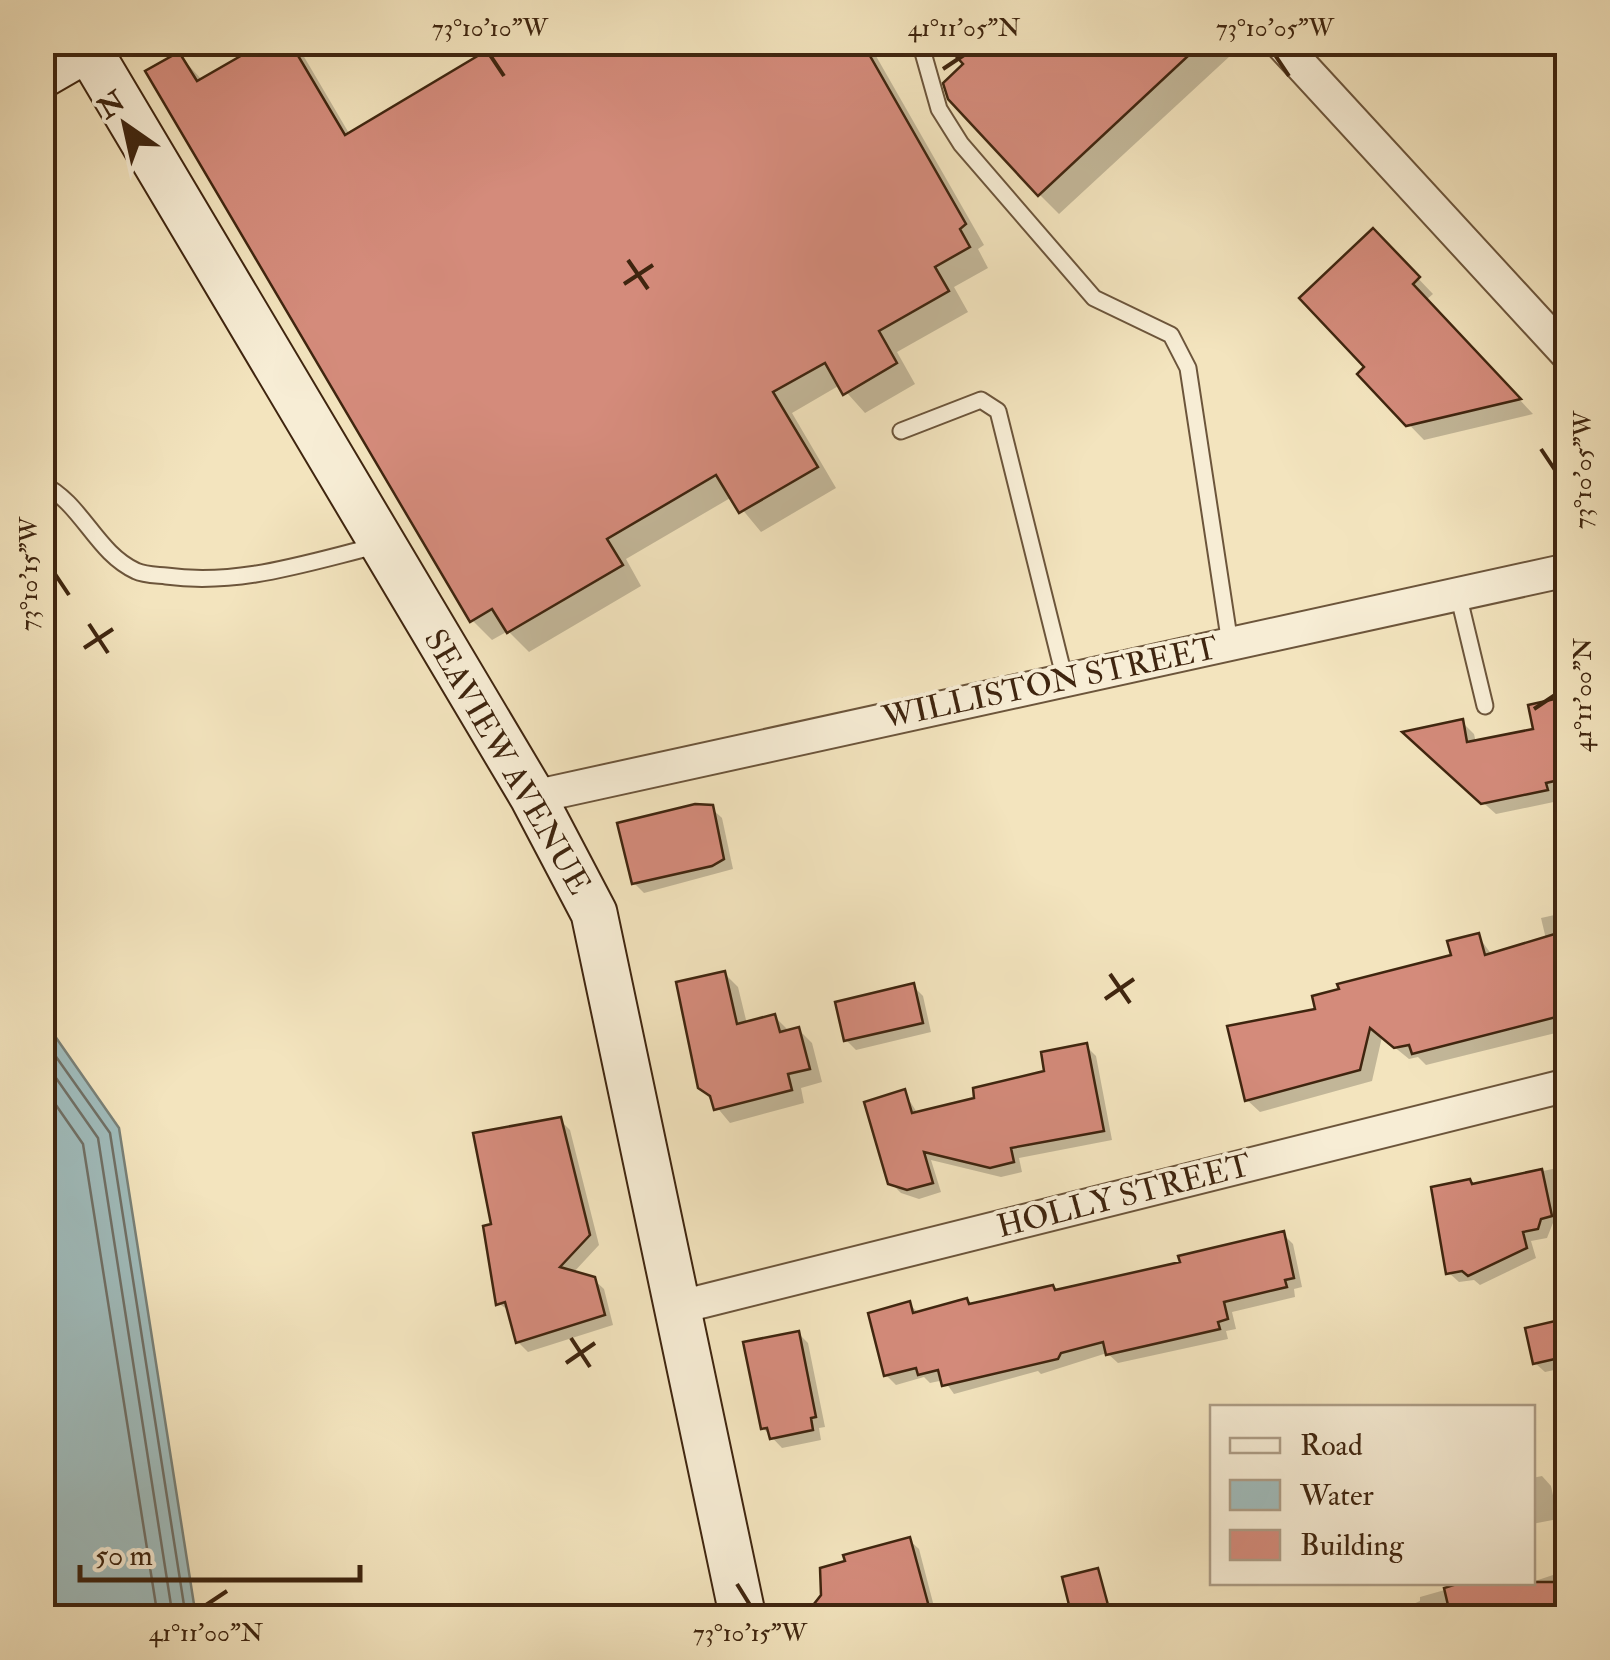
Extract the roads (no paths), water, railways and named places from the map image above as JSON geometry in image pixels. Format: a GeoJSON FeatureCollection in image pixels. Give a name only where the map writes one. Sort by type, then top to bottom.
{"type":"FeatureCollection","features":[{"type":"Feature","properties":{"kind":"main road"},"geometry":{"type":"LineString","coordinates":[[42,75],[90,45]]}},
{"type":"Feature","properties":{"kind":"main road","name":"SEAVIEW AVENUE"},"geometry":{"type":"LineString","coordinates":[[90,45],[380,544],[533,797],[594,913],[743,1618]]}},
{"type":"Feature","properties":{"kind":"street"},"geometry":{"type":"LineString","coordinates":[[1280,42],[1568,355]]}},
{"type":"Feature","properties":{"kind":"street","name":"WILLISTON STREET"},"geometry":{"type":"LineString","coordinates":[[533,797],[1568,570]]}},
{"type":"Feature","properties":{"kind":"street","name":"HOLLY STREET"},"geometry":{"type":"LineString","coordinates":[[680,1307],[1568,1085]]}},
{"type":"Feature","properties":{"kind":"lane"},"geometry":{"type":"LineString","coordinates":[[920,42],[939,109],[973,158],[1094,298],[1170,334],[1188,368],[1230,644]]}},
{"type":"Feature","properties":{"kind":"lane"},"geometry":{"type":"LineString","coordinates":[[901,431],[981,400],[998,411],[1065,680]]}},
{"type":"Feature","properties":{"kind":"lane"},"geometry":{"type":"LineString","coordinates":[[42,484],[65,494],[106,546],[136,572],[198,580],[252,577],[380,544]]}},
{"type":"Feature","properties":{"kind":"lane"},"geometry":{"type":"LineString","coordinates":[[1458,594],[1485,706]]}},
{"type":"Feature","properties":{"kind":"water"},"geometry":{"type":"Polygon","coordinates":[[[43,1019],[119,1128],[196,1617],[43,1617],[43,1019]]]}}]}
